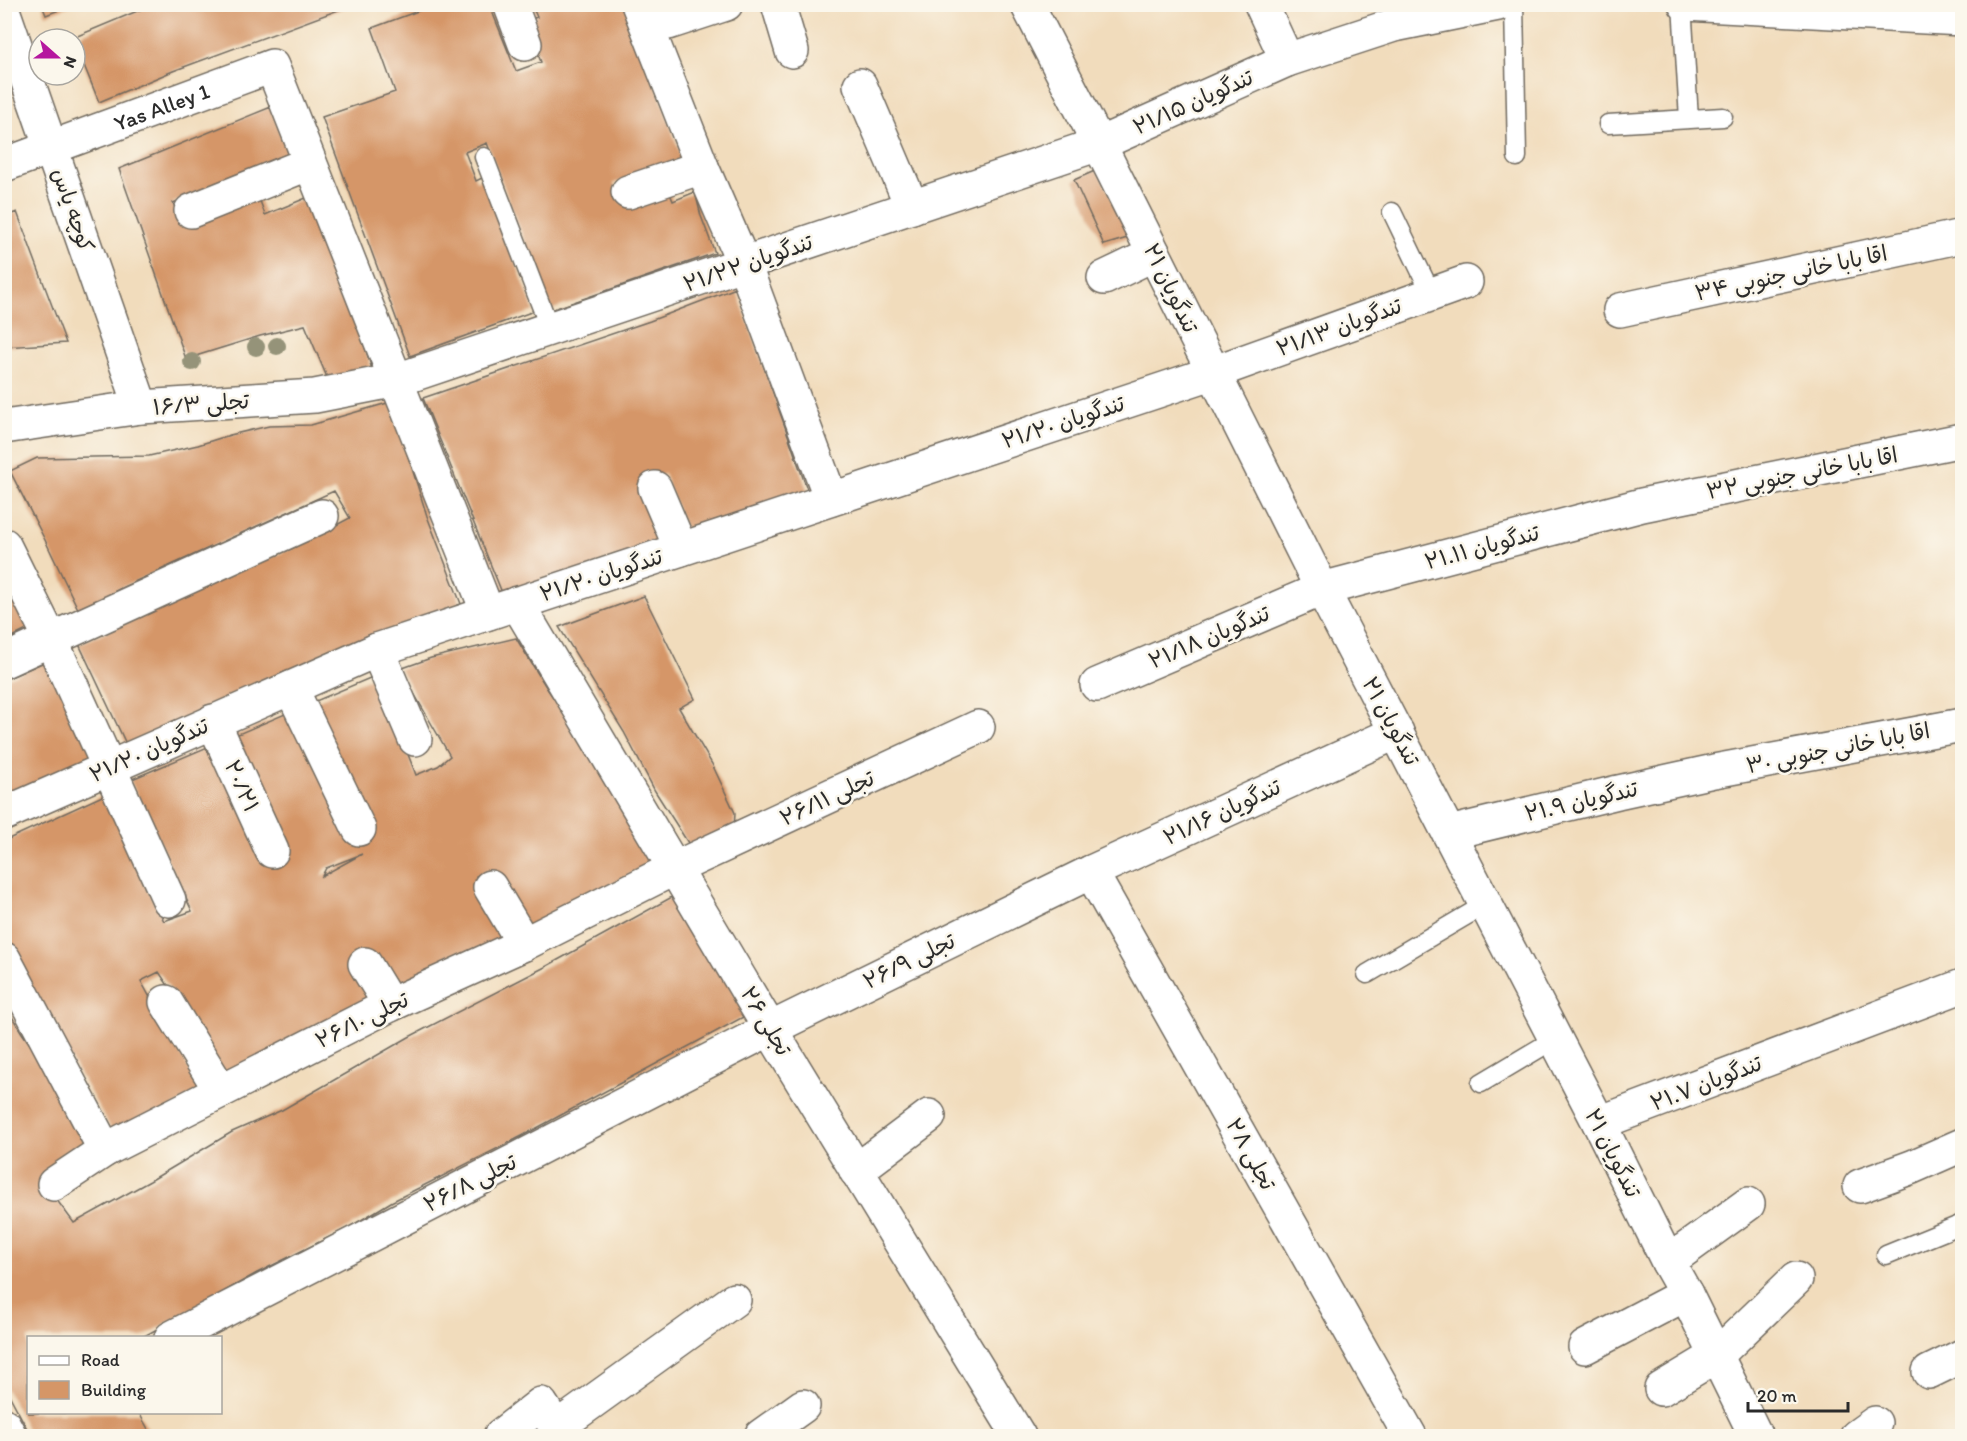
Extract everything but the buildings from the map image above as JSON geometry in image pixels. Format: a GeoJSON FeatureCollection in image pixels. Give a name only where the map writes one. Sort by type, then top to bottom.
{"type":"FeatureCollection","features":[{"type":"Feature","properties":{"kind":"street"},"geometry":{"type":"LineString","coordinates":[[510,4],[525,44]]}},
{"type":"Feature","properties":{"kind":"street"},"geometry":{"type":"LineString","coordinates":[[638,4],[702,167],[744,264],[831,499]]}},
{"type":"Feature","properties":{"kind":"street"},"geometry":{"type":"LineString","coordinates":[[668,22],[726,4]]}},
{"type":"Feature","properties":{"kind":"street"},"geometry":{"type":"LineString","coordinates":[[778,4],[792,51]]}},
{"type":"Feature","properties":{"kind":"street","name":"۲۱ تندگویان"},"geometry":{"type":"LineString","coordinates":[[1027,4],[1322,589],[1686,1294],[1756,1437]]}},
{"type":"Feature","properties":{"kind":"street"},"geometry":{"type":"LineString","coordinates":[[1261,4],[1287,60]]}},
{"type":"Feature","properties":{"kind":"street","name":"۲۱/۱۵ تندگویان"},"geometry":{"type":"LineString","coordinates":[[1099,144],[1287,60],[1394,25],[1498,4]]}},
{"type":"Feature","properties":{"kind":"street"},"geometry":{"type":"LineString","coordinates":[[1683,4],[1962,18]]}},
{"type":"Feature","properties":{"kind":"street","name":"کوچه یاس"},"geometry":{"type":"LineString","coordinates":[[4,13],[141,407]]}},
{"type":"Feature","properties":{"kind":"street","name":"Yas Alley 1"},"geometry":{"type":"LineString","coordinates":[[4,165],[272,66]]}},
{"type":"Feature","properties":{"kind":"street","name":"۲۶ تجلی"},"geometry":{"type":"LineString","coordinates":[[272,66],[397,380],[502,608],[675,868],[770,1029],[1019,1437]]}},
{"type":"Feature","properties":{"kind":"street"},"geometry":{"type":"LineString","coordinates":[[860,85],[912,207]]}},
{"type":"Feature","properties":{"kind":"street","name":"۲۱/۲۲ تندگویان"},"geometry":{"type":"LineString","coordinates":[[397,380],[1099,144]]}},
{"type":"Feature","properties":{"kind":"street"},"geometry":{"type":"LineString","coordinates":[[190,211],[310,163]]}},
{"type":"Feature","properties":{"kind":"street"},"geometry":{"type":"LineString","coordinates":[[628,192],[702,167]]}},
{"type":"Feature","properties":{"kind":"street","name":"۳۴ اقا بابا خانی جنوبی"},"geometry":{"type":"LineString","coordinates":[[1620,310],[1962,236]]}},
{"type":"Feature","properties":{"kind":"street"},"geometry":{"type":"LineString","coordinates":[[1104,278],[1154,254]]}},
{"type":"Feature","properties":{"kind":"street","name":"۲۱/۱۳ تندگویان"},"geometry":{"type":"LineString","coordinates":[[1212,373],[1466,282]]}},
{"type":"Feature","properties":{"kind":"street","name":"۲۱/۲۰ تندگویان"},"geometry":{"type":"LineString","coordinates":[[4,814],[377,650],[1212,373]]}},
{"type":"Feature","properties":{"kind":"street","name":"۱۶/۳ تجلی"},"geometry":{"type":"LineString","coordinates":[[4,427],[141,407],[315,396],[397,380]]}},
{"type":"Feature","properties":{"kind":"street","name":"۳۲ اقا بابا خانی جنوبی"},"geometry":{"type":"LineString","coordinates":[[1642,505],[1962,440]]}},
{"type":"Feature","properties":{"kind":"street"},"geometry":{"type":"LineString","coordinates":[[655,488],[681,549]]}},
{"type":"Feature","properties":{"kind":"street","name":"۲۱.۱۱ تندگویان"},"geometry":{"type":"LineString","coordinates":[[1322,589],[1642,505]]}},
{"type":"Feature","properties":{"kind":"street"},"geometry":{"type":"LineString","coordinates":[[4,661],[322,516]]}},
{"type":"Feature","properties":{"kind":"street"},"geometry":{"type":"LineString","coordinates":[[4,545],[51,640],[169,900]]}},
{"type":"Feature","properties":{"kind":"street","name":"۲۱/۱۸ تندگویان"},"geometry":{"type":"LineString","coordinates":[[1097,685],[1322,589]]}},
{"type":"Feature","properties":{"kind":"street"},"geometry":{"type":"LineString","coordinates":[[377,650],[415,739]]}},
{"type":"Feature","properties":{"kind":"street"},"geometry":{"type":"LineString","coordinates":[[291,688],[359,829]]}},
{"type":"Feature","properties":{"kind":"street","name":"۲۰/۲۱"},"geometry":{"type":"LineString","coordinates":[[213,722],[272,851]]}},
{"type":"Feature","properties":{"kind":"street","name":"۳۰ اقا بابا خانی جنوبی"},"geometry":{"type":"LineString","coordinates":[[1714,771],[1962,725]]}},
{"type":"Feature","properties":{"kind":"street","name":"۲۶/۱۱ تجلی"},"geometry":{"type":"LineString","coordinates":[[675,868],[978,727]]}},
{"type":"Feature","properties":{"kind":"street","name":"۲۱/۱۶ تندگویان"},"geometry":{"type":"LineString","coordinates":[[1048,893],[1397,732]]}},
{"type":"Feature","properties":{"kind":"street","name":"۲۱.۹ تندگویان"},"geometry":{"type":"LineString","coordinates":[[1449,833],[1714,771]]}},
{"type":"Feature","properties":{"kind":"street","name":"۲۶/۱۰ تجلی"},"geometry":{"type":"LineString","coordinates":[[54,1184],[105,1150],[220,1091],[390,1005],[524,944],[675,868]]}},
{"type":"Feature","properties":{"kind":"street","name":"۲۸ تجلی"},"geometry":{"type":"LineString","coordinates":[[1091,872],[1410,1437]]}},
{"type":"Feature","properties":{"kind":"street"},"geometry":{"type":"LineString","coordinates":[[490,886],[524,944]]}},
{"type":"Feature","properties":{"kind":"street","name":"۲۶/۹ تجلی"},"geometry":{"type":"LineString","coordinates":[[770,1029],[1048,893]]}},
{"type":"Feature","properties":{"kind":"street"},"geometry":{"type":"LineString","coordinates":[[4,959],[105,1150]]}},
{"type":"Feature","properties":{"kind":"street"},"geometry":{"type":"LineString","coordinates":[[365,964],[390,1005]]}},
{"type":"Feature","properties":{"kind":"street","name":"۲۱.۷ تندگویان"},"geometry":{"type":"LineString","coordinates":[[1599,1123],[1962,986]]}},
{"type":"Feature","properties":{"kind":"street"},"geometry":{"type":"LineString","coordinates":[[166,1002],[220,1091]]}},
{"type":"Feature","properties":{"kind":"street","name":"۲۶/۸ تجلی"},"geometry":{"type":"LineString","coordinates":[[175,1336],[770,1029]]}},
{"type":"Feature","properties":{"kind":"street"},"geometry":{"type":"LineString","coordinates":[[856,1171],[929,1116]]}},
{"type":"Feature","properties":{"kind":"street"},"geometry":{"type":"LineString","coordinates":[[1860,1186],[1962,1145]]}},
{"type":"Feature","properties":{"kind":"street"},"geometry":{"type":"LineString","coordinates":[[1668,1262],[1748,1204]]}},
{"type":"Feature","properties":{"kind":"street"},"geometry":{"type":"LineString","coordinates":[[1661,1389],[1716,1356],[1797,1279]]}},
{"type":"Feature","properties":{"kind":"street"},"geometry":{"type":"LineString","coordinates":[[1585,1347],[1686,1294]]}},
{"type":"Feature","properties":{"kind":"street"},"geometry":{"type":"LineString","coordinates":[[500,1437],[553,1423],[734,1300]]}},
{"type":"Feature","properties":{"kind":"street"},"geometry":{"type":"LineString","coordinates":[[1929,1372],[1962,1356]]}},
{"type":"Feature","properties":{"kind":"street"},"geometry":{"type":"LineString","coordinates":[[761,1437],[803,1406]]}},
{"type":"Feature","properties":{"kind":"street"},"geometry":{"type":"LineString","coordinates":[[4,1425],[10,1437]]}},
{"type":"Feature","properties":{"kind":"lane"},"geometry":{"type":"LineString","coordinates":[[1514,4],[1517,157]]}},
{"type":"Feature","properties":{"kind":"lane"},"geometry":{"type":"LineString","coordinates":[[1683,4],[1689,119]]}},
{"type":"Feature","properties":{"kind":"lane"},"geometry":{"type":"LineString","coordinates":[[1608,124],[1724,117]]}},
{"type":"Feature","properties":{"kind":"lane"},"geometry":{"type":"LineString","coordinates":[[484,157],[550,329]]}},
{"type":"Feature","properties":{"kind":"lane"},"geometry":{"type":"LineString","coordinates":[[1392,212],[1431,293]]}},
{"type":"Feature","properties":{"kind":"lane"},"geometry":{"type":"LineString","coordinates":[[1366,974],[1486,904]]}},
{"type":"Feature","properties":{"kind":"lane"},"geometry":{"type":"LineString","coordinates":[[1481,1083],[1555,1039]]}},
{"type":"Feature","properties":{"kind":"lane"},"geometry":{"type":"LineString","coordinates":[[1886,1255],[1962,1224]]}}]}
